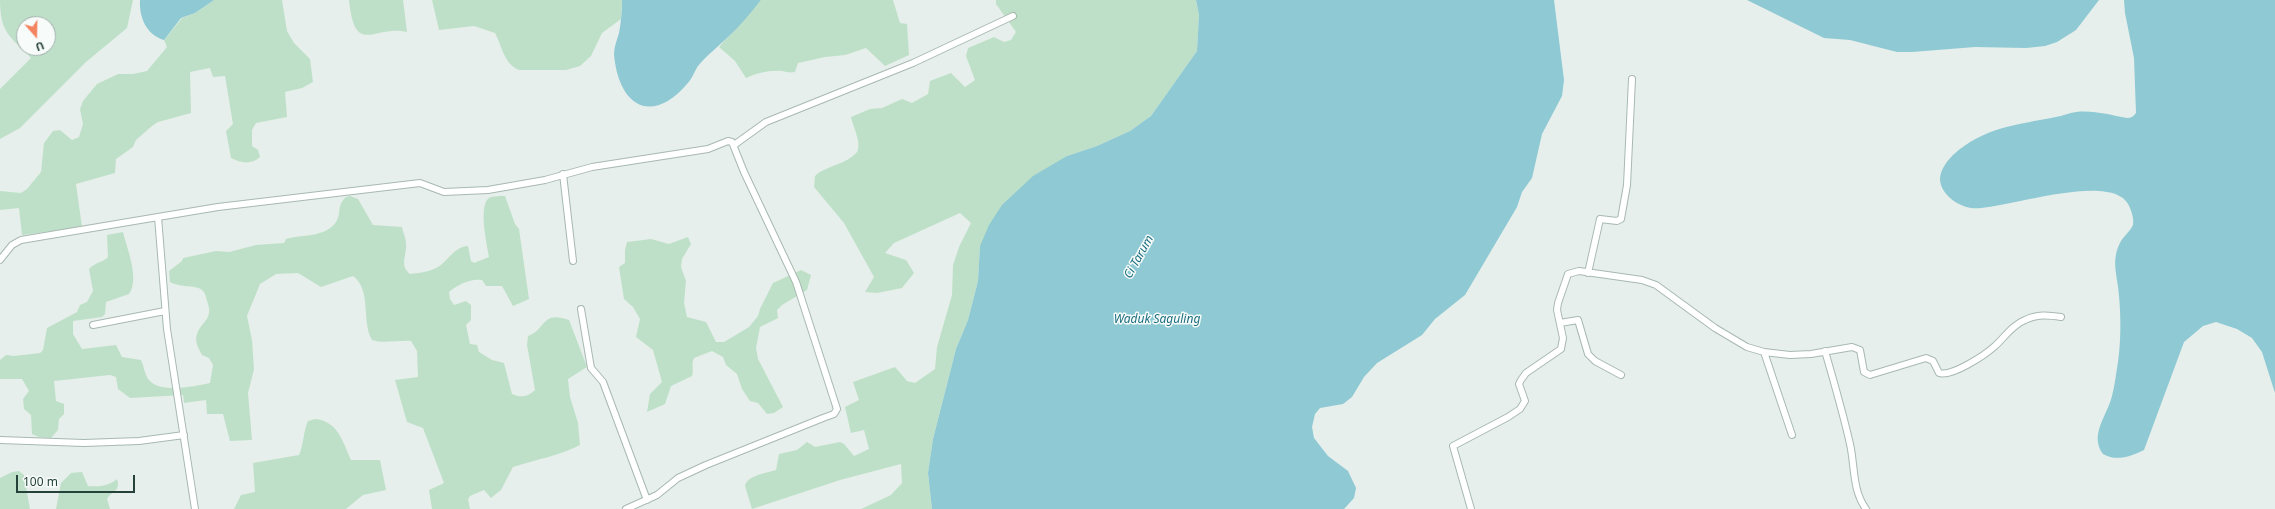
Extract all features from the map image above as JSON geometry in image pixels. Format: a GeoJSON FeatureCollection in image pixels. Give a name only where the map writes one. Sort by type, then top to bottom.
{"type":"FeatureCollection","features":[{"type":"Feature","properties":{"kind":"street"},"geometry":{"type":"LineString","coordinates":[[734,144],[766,122],[913,63],[1013,16]]}},
{"type":"Feature","properties":{"kind":"street"},"geometry":{"type":"LineString","coordinates":[[1588,272],[1600,219],[1617,221],[1621,219],[1627,185],[1632,79]]}},
{"type":"Feature","properties":{"kind":"street"},"geometry":{"type":"LineString","coordinates":[[0,260],[12,245],[21,240],[218,207],[420,183],[444,192],[488,190],[652,156],[708,149],[728,141],[734,144],[744,172],[796,282],[837,408],[834,414],[681,477],[647,500],[626,509]]}},
{"type":"Feature","properties":{"kind":"street"},"geometry":{"type":"LineString","coordinates":[[563,174],[574,261]]}},
{"type":"Feature","properties":{"kind":"street"},"geometry":{"type":"LineString","coordinates":[[158,217],[165,311],[195,509]]}},
{"type":"Feature","properties":{"kind":"street"},"geometry":{"type":"LineString","coordinates":[[1471,509],[1453,446],[1508,417],[1524,405],[1525,401],[1519,384],[1521,380],[1526,373],[1561,349],[1563,344],[1558,310],[1564,290],[1565,278],[1572,272],[1588,272],[1642,280],[1656,285],[1715,328],[1748,347],[1764,352],[1790,355],[1852,347],[1856,348],[1861,353],[1866,374],[1870,375],[1926,358],[1933,361],[1936,369],[1943,374],[1955,370],[1986,352],[2023,320],[2047,314],[2061,316]]}},
{"type":"Feature","properties":{"kind":"street"},"geometry":{"type":"LineString","coordinates":[[581,309],[591,368],[605,387],[647,500]]}},
{"type":"Feature","properties":{"kind":"street"},"geometry":{"type":"LineString","coordinates":[[93,325],[165,311]]}},
{"type":"Feature","properties":{"kind":"street"},"geometry":{"type":"LineString","coordinates":[[1560,323],[1578,320],[1580,323],[1584,349],[1595,361],[1621,375]]}},
{"type":"Feature","properties":{"kind":"street"},"geometry":{"type":"LineString","coordinates":[[1825,351],[1845,423],[1856,490],[1859,499],[1866,509]]}},
{"type":"Feature","properties":{"kind":"street"},"geometry":{"type":"LineString","coordinates":[[1764,352],[1792,435]]}},
{"type":"Feature","properties":{"kind":"street"},"geometry":{"type":"LineString","coordinates":[[0,440],[84,443],[139,441],[184,435]]}},
{"type":"Feature","properties":{"kind":"green space"},"geometry":{"type":"Polygon","coordinates":[[[0,0],[133,0],[127,28],[86,62],[20,128],[0,139],[0,89],[31,58],[29,56],[56,56],[56,16],[16,16],[16,43],[4,27],[0,0]]]}},
{"type":"Feature","properties":{"kind":"green space"},"geometry":{"type":"Polygon","coordinates":[[[214,0],[282,0],[287,31],[294,43],[310,59],[313,82],[302,88],[285,92],[287,117],[256,123],[252,130],[252,146],[258,150],[260,157],[257,160],[250,162],[238,161],[231,158],[226,131],[233,124],[225,76],[213,77],[210,68],[190,72],[191,113],[158,122],[152,126],[136,140],[133,147],[116,159],[115,173],[76,184],[82,227],[22,235],[19,208],[0,210],[0,191],[21,193],[27,189],[41,172],[44,143],[53,131],[60,130],[72,140],[79,137],[83,124],[80,109],[83,101],[97,84],[118,74],[133,74],[147,71],[167,47],[164,40],[182,18],[195,13],[214,0]]]}},
{"type":"Feature","properties":{"kind":"green space"},"geometry":{"type":"Polygon","coordinates":[[[349,0],[403,0],[407,32],[395,31],[368,35],[361,34],[356,28],[352,18],[349,0]]]}},
{"type":"Feature","properties":{"kind":"green space"},"geometry":{"type":"Polygon","coordinates":[[[432,0],[622,0],[621,19],[602,33],[591,56],[580,66],[566,70],[519,70],[510,64],[495,33],[474,26],[439,30],[432,0]]]}},
{"type":"Feature","properties":{"kind":"green space"},"geometry":{"type":"Polygon","coordinates":[[[761,0],[893,0],[900,23],[907,24],[909,55],[885,66],[866,48],[845,55],[825,57],[798,63],[795,72],[768,71],[746,78],[735,61],[719,47],[761,0]]]}},
{"type":"Feature","properties":{"kind":"green space"},"geometry":{"type":"Polygon","coordinates":[[[996,0],[1196,0],[1199,15],[1197,51],[1151,116],[1130,131],[1097,146],[1067,156],[980,246],[978,281],[968,320],[956,349],[933,439],[928,473],[932,509],[861,509],[891,495],[902,483],[901,464],[840,480],[752,509],[745,486],[749,479],[763,473],[776,470],[779,454],[797,450],[807,442],[815,447],[840,442],[844,444],[854,456],[869,449],[864,430],[851,433],[845,407],[859,400],[853,382],[895,367],[907,381],[915,383],[935,369],[937,347],[952,295],[953,265],[959,247],[971,223],[960,213],[894,243],[885,253],[906,260],[914,273],[902,288],[877,293],[865,292],[874,277],[844,223],[814,187],[815,176],[825,169],[847,160],[857,152],[858,140],[851,117],[870,109],[882,108],[902,99],[912,103],[928,94],[930,81],[951,73],[965,87],[975,80],[966,56],[968,48],[994,37],[1004,42],[1011,40],[1016,32],[996,4],[996,0]]]}},
{"type":"Feature","properties":{"kind":"green space"},"geometry":{"type":"Polygon","coordinates":[[[350,196],[358,199],[373,225],[402,227],[406,240],[404,264],[410,274],[435,269],[455,251],[463,247],[468,246],[471,261],[474,263],[489,257],[484,226],[484,209],[489,198],[505,196],[515,224],[519,229],[529,299],[513,306],[502,286],[486,286],[482,280],[473,280],[452,289],[449,292],[450,299],[454,305],[466,301],[471,305],[471,320],[466,325],[470,344],[477,345],[479,352],[492,360],[504,363],[512,394],[518,396],[530,394],[535,390],[527,345],[528,336],[538,330],[548,319],[553,317],[569,320],[587,367],[568,379],[570,397],[578,423],[580,445],[556,455],[513,467],[501,490],[491,498],[484,490],[470,496],[468,499],[470,509],[432,509],[429,490],[444,483],[423,428],[407,422],[395,380],[418,377],[417,351],[411,341],[381,342],[372,340],[367,324],[362,289],[359,282],[353,276],[321,287],[298,273],[276,274],[260,284],[247,316],[252,340],[254,369],[248,393],[252,440],[230,441],[223,414],[207,414],[206,400],[184,403],[183,395],[130,398],[118,389],[116,377],[110,375],[54,381],[56,401],[64,404],[64,414],[59,419],[58,430],[51,438],[39,437],[32,434],[31,415],[24,409],[23,399],[29,391],[22,379],[0,379],[0,360],[6,355],[14,356],[40,353],[43,350],[47,328],[77,312],[80,305],[87,302],[93,291],[89,269],[108,257],[107,235],[123,232],[132,264],[132,288],[129,294],[106,302],[105,314],[102,317],[73,321],[73,334],[82,349],[116,345],[122,357],[141,360],[149,380],[161,387],[178,388],[196,386],[210,383],[213,365],[209,358],[202,355],[196,339],[199,329],[208,316],[209,307],[205,295],[200,288],[170,282],[169,271],[182,261],[183,258],[216,251],[229,252],[256,245],[284,243],[286,239],[292,237],[313,235],[326,231],[338,219],[340,206],[343,200],[350,196]]]}},
{"type":"Feature","properties":{"kind":"green space"},"geometry":{"type":"Polygon","coordinates":[[[688,237],[691,244],[682,259],[681,267],[686,281],[684,303],[687,317],[706,322],[716,342],[724,342],[749,327],[758,316],[773,283],[801,270],[811,275],[807,290],[782,305],[777,310],[778,318],[760,327],[756,348],[758,359],[783,407],[774,413],[767,414],[758,403],[750,401],[742,389],[737,374],[726,365],[723,357],[712,351],[694,358],[692,376],[671,386],[665,404],[647,412],[650,394],[662,382],[653,350],[636,337],[640,319],[633,307],[624,299],[619,267],[625,263],[625,250],[627,242],[651,239],[669,244],[688,237]]]}},
{"type":"Feature","properties":{"kind":"green space"},"geometry":{"type":"Polygon","coordinates":[[[315,419],[323,421],[334,428],[339,434],[351,460],[380,460],[386,490],[363,495],[346,509],[234,509],[241,495],[255,492],[253,463],[299,455],[308,421],[315,419]]]}},
{"type":"Feature","properties":{"kind":"green space"},"geometry":{"type":"Polygon","coordinates":[[[19,471],[24,475],[30,509],[0,509],[0,478],[12,472],[19,471]]]}},
{"type":"Feature","properties":{"kind":"green space"},"geometry":{"type":"Polygon","coordinates":[[[82,472],[88,486],[103,486],[117,479],[117,489],[107,499],[110,509],[56,509],[61,483],[71,473],[82,472]]]}},
{"type":"Feature","properties":{"kind":"water"},"geometry":{"type":"Polygon","coordinates":[[[140,0],[214,0],[195,13],[181,18],[164,40],[158,38],[145,25],[141,13],[140,0]]]}},
{"type":"Feature","properties":{"kind":"water"},"geometry":{"type":"Polygon","coordinates":[[[622,0],[761,0],[738,27],[698,66],[689,82],[673,97],[661,104],[649,107],[638,104],[629,97],[622,86],[617,71],[614,51],[620,29],[622,0]]]}},
{"type":"Feature","properties":{"kind":"water","name":"Waduk Saguling"},"geometry":{"type":"Polygon","coordinates":[[[1196,0],[1554,0],[1564,80],[1562,96],[1542,134],[1532,178],[1522,192],[1517,207],[1465,295],[1435,319],[1422,335],[1377,363],[1364,377],[1352,397],[1343,404],[1320,408],[1315,414],[1312,427],[1314,438],[1328,456],[1348,471],[1356,488],[1354,498],[1344,509],[932,509],[928,473],[933,439],[956,349],[968,320],[978,281],[980,246],[989,225],[1002,205],[1033,176],[1067,156],[1097,146],[1130,131],[1151,116],[1197,51],[1199,15],[1196,0]]]}},
{"type":"Feature","properties":{"kind":"water"},"geometry":{"type":"Polygon","coordinates":[[[1747,0],[2099,0],[2076,30],[2057,42],[2045,46],[2026,48],[1975,47],[1897,52],[1850,40],[1824,38],[1747,0]]]}},
{"type":"Feature","properties":{"kind":"water"},"geometry":{"type":"Polygon","coordinates":[[[2124,0],[2275,0],[2275,393],[2262,352],[2252,338],[2237,329],[2216,322],[2203,326],[2184,342],[2144,450],[2129,456],[2113,458],[2103,454],[2099,447],[2098,433],[2112,396],[2118,362],[2120,346],[2120,304],[2115,258],[2120,242],[2133,225],[2133,218],[2130,208],[2121,196],[2103,191],[2081,191],[1971,208],[1960,205],[1946,194],[1941,184],[1940,176],[1946,163],[1953,155],[1977,138],[2001,128],[2076,112],[2096,112],[2127,118],[2134,115],[2136,113],[2134,58],[2125,13],[2124,0]]]}},
{"type":"Feature","properties":{"kind":"water label","name":"Ci Tarum"},"geometry":{"type":"Point","coordinates":[1139,257]}}]}
